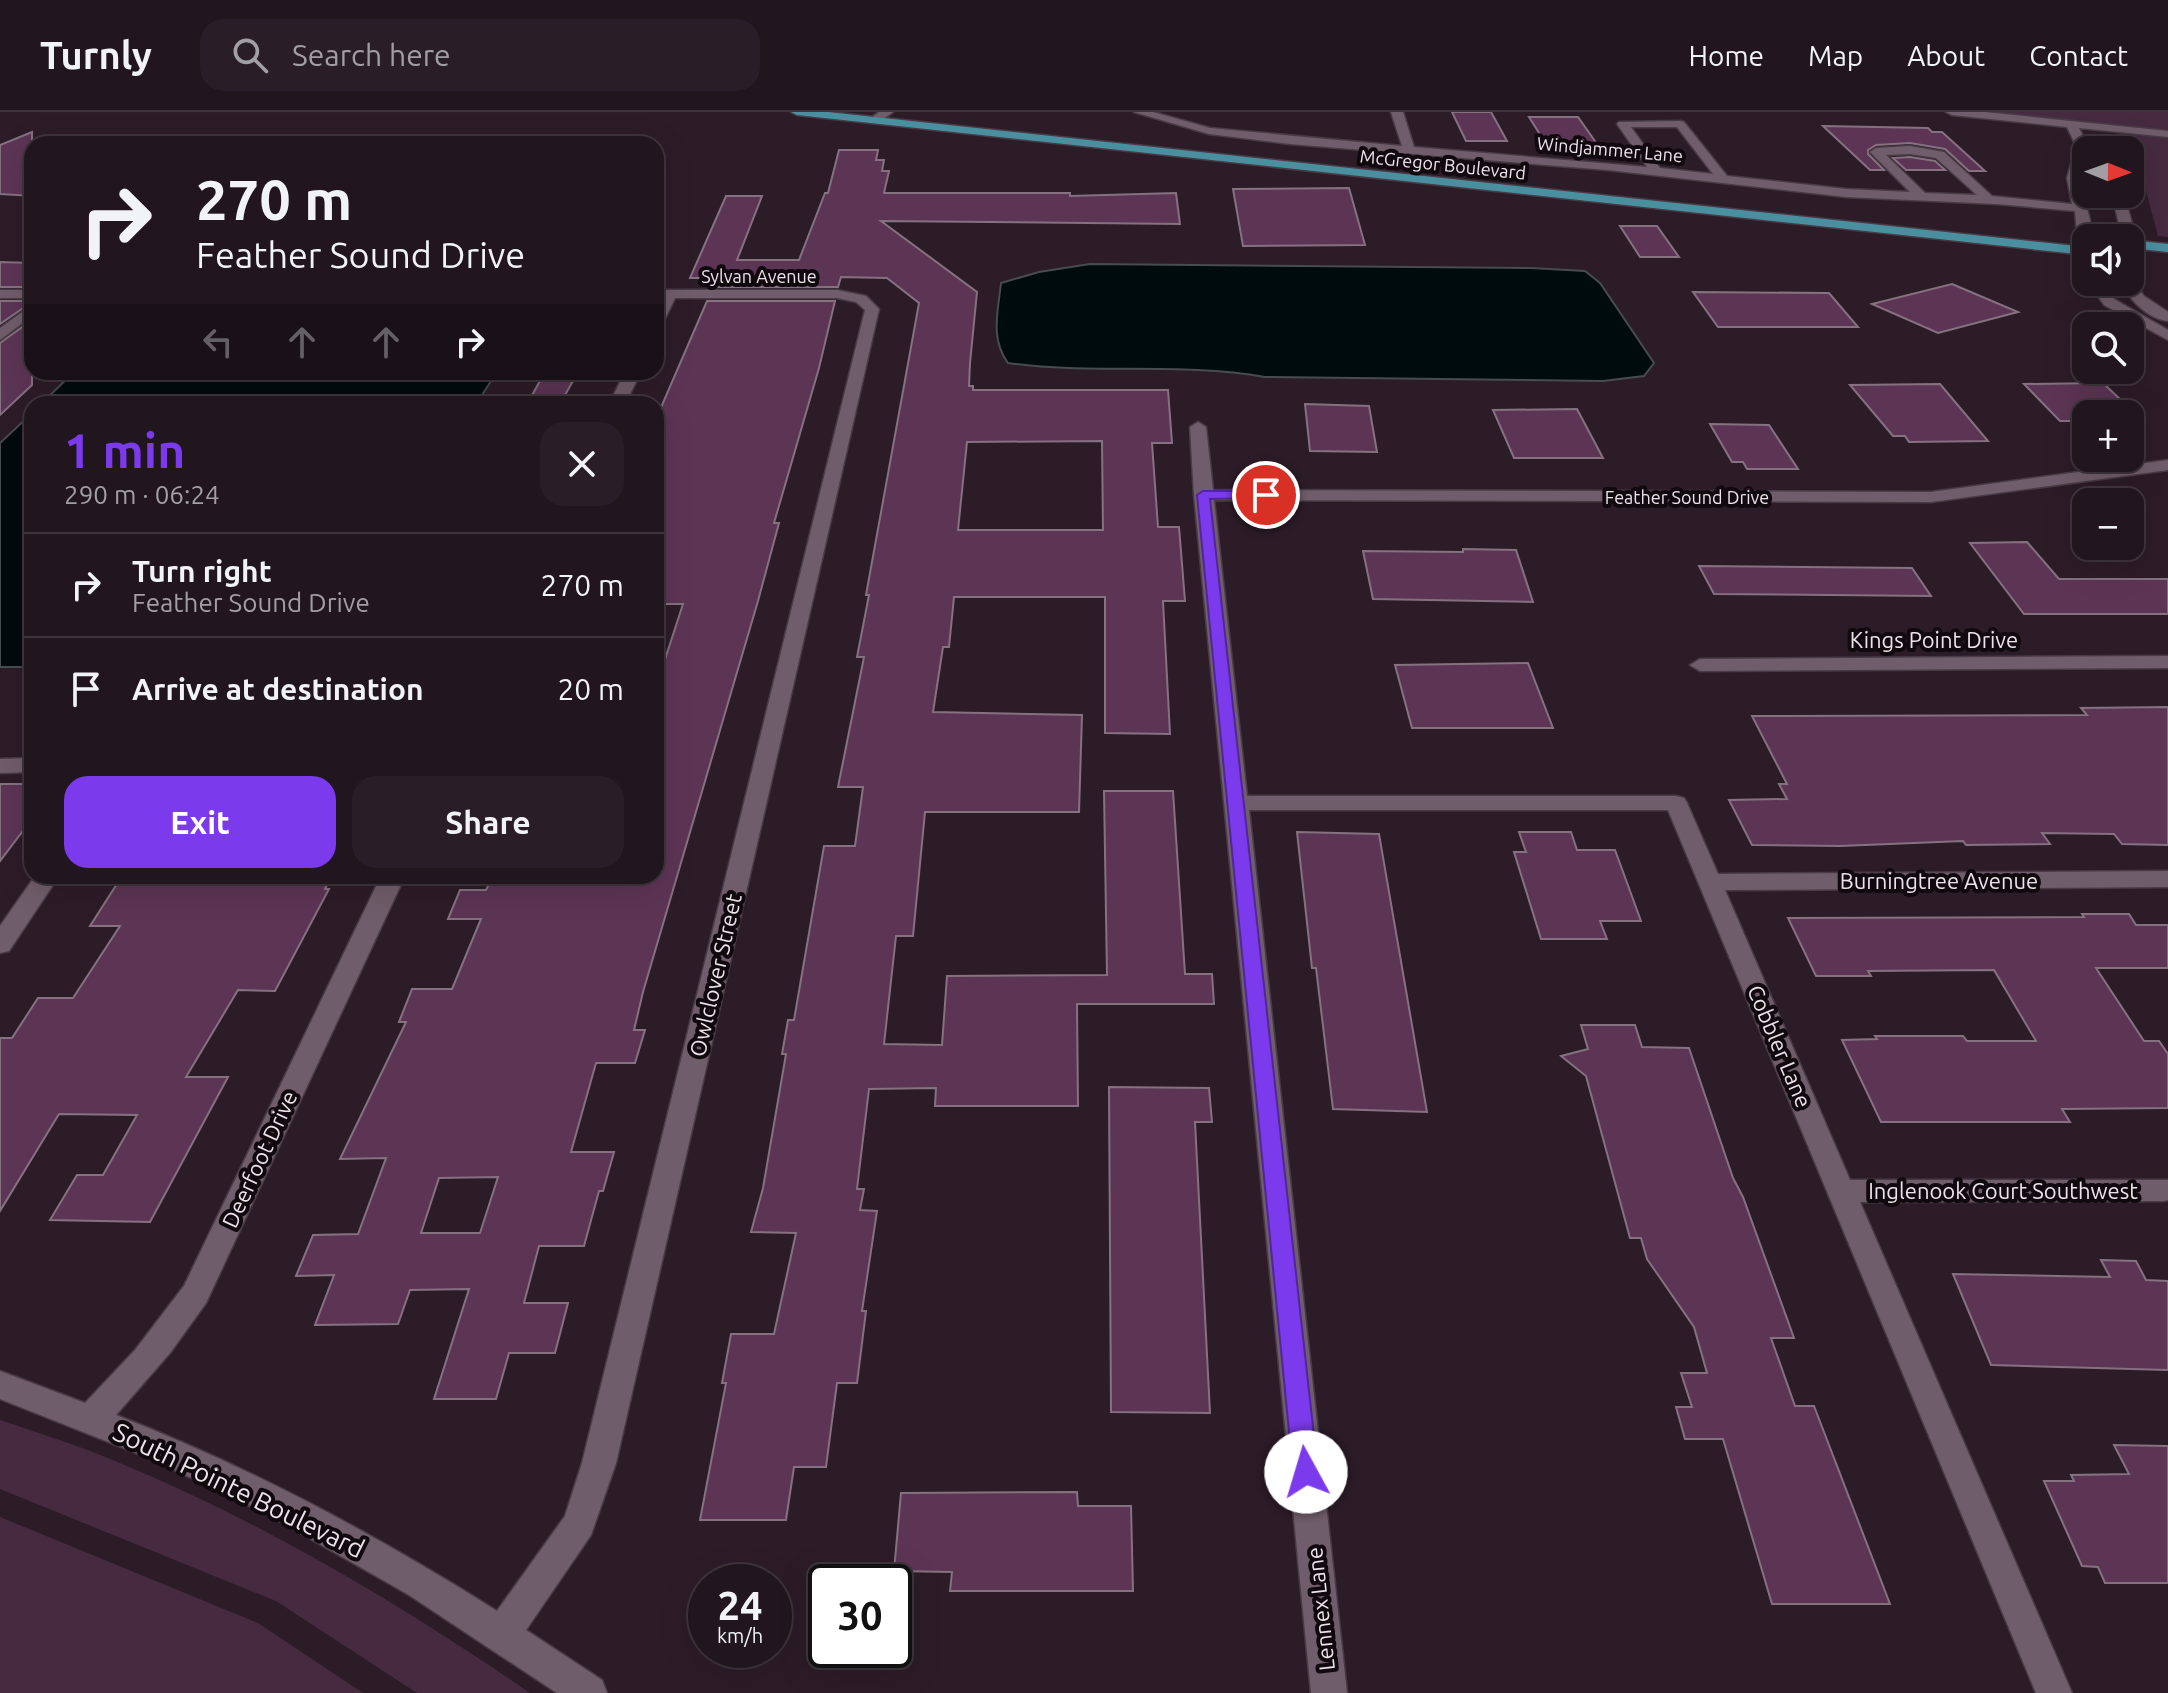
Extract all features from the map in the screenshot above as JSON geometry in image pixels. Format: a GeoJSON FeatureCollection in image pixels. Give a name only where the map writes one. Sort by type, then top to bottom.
{"type":"FeatureCollection","features":[{"type":"Feature","properties":{"kind":"main road","name":"McGregor Boulevard"},"geometry":{"type":"LineString","coordinates":[[797,112],[884,115],[2072,247]]}},
{"type":"Feature","properties":{"kind":"main road"},"geometry":{"type":"LineString","coordinates":[[2144,245],[2168,248]]}},
{"type":"Feature","properties":{"kind":"main road"},"geometry":{"type":"LineString","coordinates":[[2144,257],[2168,260]]}},
{"type":"Feature","properties":{"kind":"street","name":"Windjammer Lane"},"geometry":{"type":"LineString","coordinates":[[1140,112],[1228,134],[1656,171],[1846,193],[2072,207]]}},
{"type":"Feature","properties":{"kind":"street"},"geometry":{"type":"LineString","coordinates":[[1397,112],[1409,150]]}},
{"type":"Feature","properties":{"kind":"street"},"geometry":{"type":"LineString","coordinates":[[1952,112],[2072,126],[2119,135],[2168,134]]}},
{"type":"Feature","properties":{"kind":"street"},"geometry":{"type":"LineString","coordinates":[[1656,171],[1623,124],[1680,124],[1723,179]]}},
{"type":"Feature","properties":{"kind":"street"},"geometry":{"type":"LineString","coordinates":[[2072,126],[2077,136]]}},
{"type":"Feature","properties":{"kind":"street"},"geometry":{"type":"LineString","coordinates":[[1921,196],[1876,152],[1910,150],[1940,155],[1989,200]]}},
{"type":"Feature","properties":{"kind":"street"},"geometry":{"type":"LineString","coordinates":[[2079,208],[2084,224]]}},
{"type":"Feature","properties":{"kind":"street"},"geometry":{"type":"LineString","coordinates":[[0,294],[24,294]]}},
{"type":"Feature","properties":{"kind":"street","name":"Sylvan Avenue"},"geometry":{"type":"LineString","coordinates":[[664,294],[837,294],[861,299]]}},
{"type":"Feature","properties":{"kind":"street"},"geometry":{"type":"LineString","coordinates":[[2105,296],[2109,302],[2168,336]]}},
{"type":"Feature","properties":{"kind":"street"},"geometry":{"type":"LineString","coordinates":[[2134,296],[2168,318]]}},
{"type":"Feature","properties":{"kind":"street","name":"Owlclover Street"},"geometry":{"type":"LineString","coordinates":[[502,1634],[579,1524],[599,1463],[872,309],[861,299]]}},
{"type":"Feature","properties":{"kind":"street"},"geometry":{"type":"LineString","coordinates":[[0,336],[24,316]]}},
{"type":"Feature","properties":{"kind":"street","name":"Lennex Lane"},"geometry":{"type":"LineString","coordinates":[[1198,427],[1329,1693]]}},
{"type":"Feature","properties":{"kind":"street","name":"Feather Sound Drive"},"geometry":{"type":"LineString","coordinates":[[1203,495],[1931,497],[1990,492],[2114,469],[2168,465]]}},
{"type":"Feature","properties":{"kind":"street","name":"Kings Point Drive"},"geometry":{"type":"LineString","coordinates":[[1700,665],[2168,662]]}},
{"type":"Feature","properties":{"kind":"street"},"geometry":{"type":"LineString","coordinates":[[0,766],[24,765]]}},
{"type":"Feature","properties":{"kind":"street","name":"Cobbler Lane"},"geometry":{"type":"LineString","coordinates":[[1237,803],[1676,803],[2054,1693]]}},
{"type":"Feature","properties":{"kind":"street","name":"Burningtree Avenue"},"geometry":{"type":"LineString","coordinates":[[1710,882],[2168,879]]}},
{"type":"Feature","properties":{"kind":"street"},"geometry":{"type":"LineString","coordinates":[[0,945],[42,884]]}},
{"type":"Feature","properties":{"kind":"street","name":"Deerfoot Drive"},"geometry":{"type":"LineString","coordinates":[[90,1419],[133,1377],[168,1336],[195,1294],[389,884]]}},
{"type":"Feature","properties":{"kind":"street","name":"Inglenook Court Southwest"},"geometry":{"type":"LineString","coordinates":[[1842,1191],[2164,1190]]}},
{"type":"Feature","properties":{"kind":"street","name":"South Pointe Boulevard"},"geometry":{"type":"LineString","coordinates":[[0,1385],[90,1419],[314,1521],[502,1634],[589,1693]]}},
{"type":"Feature","properties":{"kind":"shaded area"},"geometry":{"type":"Polygon","coordinates":[[[1980,112],[2168,112],[2168,237],[2158,236],[2144,183],[2144,136],[2131,136],[2129,127],[1980,112]]]}},
{"type":"Feature","properties":{"kind":"shaded area"},"geometry":{"type":"Polygon","coordinates":[[[1090,264],[1585,271],[1600,283],[1654,363],[1644,376],[1603,381],[1265,377],[1201,370],[1072,368],[1008,363],[997,335],[1001,283],[1039,272],[1090,264]]]}},
{"type":"Feature","properties":{"kind":"shaded area"},"geometry":{"type":"Polygon","coordinates":[[[66,380],[492,380],[481,396],[49,396],[66,380]]]}},
{"type":"Feature","properties":{"kind":"shaded area"},"geometry":{"type":"Polygon","coordinates":[[[24,420],[24,667],[0,667],[0,443],[24,420]]]}},
{"type":"Feature","properties":{"kind":"shaded area"},"geometry":{"type":"Polygon","coordinates":[[[0,1420],[115,1461],[276,1537],[380,1596],[530,1693],[417,1693],[276,1601],[0,1489],[0,1420]]]}},
{"type":"Feature","properties":{"kind":"shaded area"},"geometry":{"type":"Polygon","coordinates":[[[0,1517],[258,1623],[363,1693],[0,1693],[0,1517]]]}},
{"type":"Feature","properties":{"kind":"building"},"geometry":{"type":"Polygon","coordinates":[[[1452,112],[1491,112],[1507,141],[1466,141],[1452,112]]]}},
{"type":"Feature","properties":{"kind":"building"},"geometry":{"type":"Polygon","coordinates":[[[1529,117],[1578,117],[1597,144],[1589,144],[1594,152],[1551,152],[1529,117]]]}},
{"type":"Feature","properties":{"kind":"building"},"geometry":{"type":"Polygon","coordinates":[[[1823,126],[1928,128],[1932,132],[1942,132],[1985,171],[1969,171],[1945,149],[1910,143],[1876,145],[1868,150],[1868,154],[1884,170],[1870,170],[1823,126]]]}},
{"type":"Feature","properties":{"kind":"building"},"geometry":{"type":"Polygon","coordinates":[[[32,132],[32,136],[24,136],[24,196],[0,194],[0,145],[32,132]]]}},
{"type":"Feature","properties":{"kind":"building"},"geometry":{"type":"Polygon","coordinates":[[[839,150],[878,150],[876,160],[884,160],[882,171],[889,171],[884,193],[1070,193],[1070,196],[1176,193],[1180,224],[881,221],[977,292],[969,386],[973,386],[973,390],[1168,390],[1172,443],[1152,443],[1158,527],[1179,527],[1185,601],[1163,601],[1170,734],[1105,733],[1105,597],[954,597],[949,647],[943,647],[933,712],[1082,715],[1079,812],[925,812],[913,936],[896,936],[884,1044],[942,1045],[947,976],[1107,975],[1104,791],[1173,791],[1185,974],[1212,974],[1214,1004],[1077,1004],[1078,1106],[935,1106],[936,1088],[869,1089],[857,1189],[864,1189],[860,1210],[877,1211],[862,1311],[866,1311],[857,1383],[837,1383],[826,1467],[794,1467],[786,1520],[700,1520],[726,1383],[722,1383],[731,1334],[774,1334],[796,1233],[751,1232],[763,1188],[786,1054],[782,1054],[788,1020],[794,1020],[824,846],[855,846],[863,787],[838,787],[864,657],[857,657],[869,595],[866,595],[919,303],[887,278],[841,277],[838,287],[712,287],[716,278],[690,278],[726,196],[762,196],[737,260],[799,260],[825,193],[828,193],[839,150]],[[1102,441],[967,442],[958,530],[1103,530],[1102,441]]]}},
{"type":"Feature","properties":{"kind":"building"},"geometry":{"type":"Polygon","coordinates":[[[1893,158],[1935,161],[1945,170],[1906,170],[1893,158]]]}},
{"type":"Feature","properties":{"kind":"building"},"geometry":{"type":"Polygon","coordinates":[[[1349,188],[1365,245],[1243,246],[1233,189],[1349,188]]]}},
{"type":"Feature","properties":{"kind":"building"},"geometry":{"type":"Polygon","coordinates":[[[1620,226],[1657,226],[1679,257],[1640,257],[1620,226]]]}},
{"type":"Feature","properties":{"kind":"building"},"geometry":{"type":"Polygon","coordinates":[[[0,262],[24,263],[24,287],[0,287],[0,262]]]}},
{"type":"Feature","properties":{"kind":"building"},"geometry":{"type":"Polygon","coordinates":[[[1952,284],[2018,312],[1938,333],[1872,304],[1952,284]]]}},
{"type":"Feature","properties":{"kind":"building"},"geometry":{"type":"Polygon","coordinates":[[[1693,292],[1829,293],[1858,327],[1718,327],[1693,292]]]}},
{"type":"Feature","properties":{"kind":"building"},"geometry":{"type":"Polygon","coordinates":[[[0,301],[24,301],[24,308],[0,324],[0,301]]]}},
{"type":"Feature","properties":{"kind":"building"},"geometry":{"type":"Polygon","coordinates":[[[707,301],[835,301],[774,523],[779,523],[758,601],[643,992],[634,1030],[645,1030],[635,1063],[596,1063],[571,1152],[614,1152],[603,1191],[599,1191],[584,1246],[539,1246],[524,1303],[568,1303],[555,1353],[509,1353],[496,1399],[434,1399],[469,1289],[410,1290],[398,1324],[315,1325],[334,1275],[296,1276],[313,1235],[358,1234],[386,1158],[340,1159],[406,1022],[399,1022],[412,989],[452,989],[481,919],[448,919],[460,890],[486,890],[489,884],[664,884],[664,662],[683,604],[664,604],[664,400],[707,301]],[[498,1177],[439,1178],[421,1233],[480,1233],[498,1177]]]}},
{"type":"Feature","properties":{"kind":"building"},"geometry":{"type":"Polygon","coordinates":[[[24,326],[24,380],[32,380],[32,385],[0,415],[0,343],[24,326]]]}},
{"type":"Feature","properties":{"kind":"building"},"geometry":{"type":"Polygon","coordinates":[[[540,380],[574,380],[564,396],[532,396],[540,380]]]}},
{"type":"Feature","properties":{"kind":"building"},"geometry":{"type":"Polygon","coordinates":[[[1940,384],[1988,441],[1909,442],[1905,436],[1893,436],[1850,385],[1940,384]]]}},
{"type":"Feature","properties":{"kind":"building"},"geometry":{"type":"Polygon","coordinates":[[[2024,384],[2104,384],[2121,400],[2072,400],[2072,421],[2060,421],[2024,384]]]}},
{"type":"Feature","properties":{"kind":"building"},"geometry":{"type":"Polygon","coordinates":[[[1305,404],[1369,406],[1377,452],[1310,451],[1305,404]]]}},
{"type":"Feature","properties":{"kind":"building"},"geometry":{"type":"Polygon","coordinates":[[[1577,409],[1603,458],[1514,458],[1493,410],[1577,409]]]}},
{"type":"Feature","properties":{"kind":"building"},"geometry":{"type":"Polygon","coordinates":[[[1710,424],[1769,425],[1798,469],[1747,469],[1743,462],[1732,462],[1710,424]]]}},
{"type":"Feature","properties":{"kind":"building"},"geometry":{"type":"Polygon","coordinates":[[[2027,542],[2059,579],[2168,579],[2168,614],[2024,614],[1970,543],[2027,542]]]}},
{"type":"Feature","properties":{"kind":"building"},"geometry":{"type":"Polygon","coordinates":[[[1463,549],[1516,550],[1533,602],[1373,599],[1363,551],[1463,552],[1463,549]]]}},
{"type":"Feature","properties":{"kind":"building"},"geometry":{"type":"Polygon","coordinates":[[[1699,566],[1912,568],[1931,596],[1714,594],[1699,566]]]}},
{"type":"Feature","properties":{"kind":"building"},"geometry":{"type":"Polygon","coordinates":[[[1528,663],[1553,728],[1412,728],[1395,665],[1528,663]]]}},
{"type":"Feature","properties":{"kind":"building"},"geometry":{"type":"Polygon","coordinates":[[[2168,707],[2168,845],[2122,844],[2114,834],[2042,833],[2050,844],[1966,845],[1963,841],[1840,846],[1752,845],[1729,800],[1787,799],[1779,784],[1787,784],[1752,716],[2087,715],[2081,708],[2168,707]]]}},
{"type":"Feature","properties":{"kind":"building"},"geometry":{"type":"Polygon","coordinates":[[[0,784],[24,784],[24,830],[0,861],[0,784]]]}},
{"type":"Feature","properties":{"kind":"building"},"geometry":{"type":"Polygon","coordinates":[[[1297,832],[1379,834],[1427,1112],[1333,1109],[1316,968],[1312,968],[1297,832]]]}},
{"type":"Feature","properties":{"kind":"building"},"geometry":{"type":"Polygon","coordinates":[[[1519,832],[1571,832],[1577,850],[1615,850],[1641,921],[1600,921],[1607,939],[1541,939],[1514,852],[1526,852],[1519,832]]]}},
{"type":"Feature","properties":{"kind":"building"},"geometry":{"type":"Polygon","coordinates":[[[117,884],[327,884],[325,889],[329,889],[275,991],[238,990],[186,1077],[228,1077],[150,1222],[50,1220],[77,1175],[103,1175],[137,1115],[59,1114],[0,1211],[0,1038],[12,1038],[38,998],[73,998],[120,926],[90,926],[117,884]]]}},
{"type":"Feature","properties":{"kind":"building"},"geometry":{"type":"Polygon","coordinates":[[[2082,914],[2129,914],[2136,925],[2168,925],[2168,968],[2096,968],[2144,1041],[2159,1041],[2168,1054],[2168,1108],[2062,1109],[2070,1122],[1881,1122],[1842,1040],[1877,1039],[1875,1036],[1963,1036],[1967,1041],[2036,1041],[1994,970],[1868,971],[1871,976],[1816,976],[1788,918],[2084,917],[2082,914]]]}},
{"type":"Feature","properties":{"kind":"building"},"geometry":{"type":"Polygon","coordinates":[[[1581,1025],[1635,1025],[1642,1047],[1689,1048],[1733,1178],[1743,1197],[1794,1338],[1771,1338],[1795,1406],[1814,1406],[1890,1604],[1772,1604],[1723,1439],[1685,1439],[1676,1407],[1692,1407],[1681,1373],[1707,1373],[1694,1327],[1647,1259],[1641,1238],[1630,1238],[1586,1076],[1561,1056],[1588,1049],[1581,1025]]]}},
{"type":"Feature","properties":{"kind":"building"},"geometry":{"type":"Polygon","coordinates":[[[1109,1087],[1209,1088],[1212,1122],[1195,1122],[1210,1413],[1111,1412],[1109,1087]]]}},
{"type":"Feature","properties":{"kind":"building"},"geometry":{"type":"Polygon","coordinates":[[[2101,1260],[2136,1261],[2146,1280],[2168,1281],[2168,1370],[1991,1365],[1953,1274],[2110,1277],[2101,1260]]]}},
{"type":"Feature","properties":{"kind":"building"},"geometry":{"type":"Polygon","coordinates":[[[2114,1445],[2168,1446],[2168,1583],[2105,1583],[2098,1567],[2082,1566],[2044,1481],[2074,1481],[2071,1475],[2129,1474],[2114,1445]]]}},
{"type":"Feature","properties":{"kind":"building"},"geometry":{"type":"Polygon","coordinates":[[[1077,1492],[1078,1506],[1131,1506],[1133,1591],[950,1591],[952,1572],[912,1571],[912,1564],[895,1564],[901,1493],[1077,1492]]]}},
{"type":"Feature","properties":{"kind":"route"},"geometry":{"type":"LineString","coordinates":[[1266,495],[1203,495],[1306,1472]]}}]}
